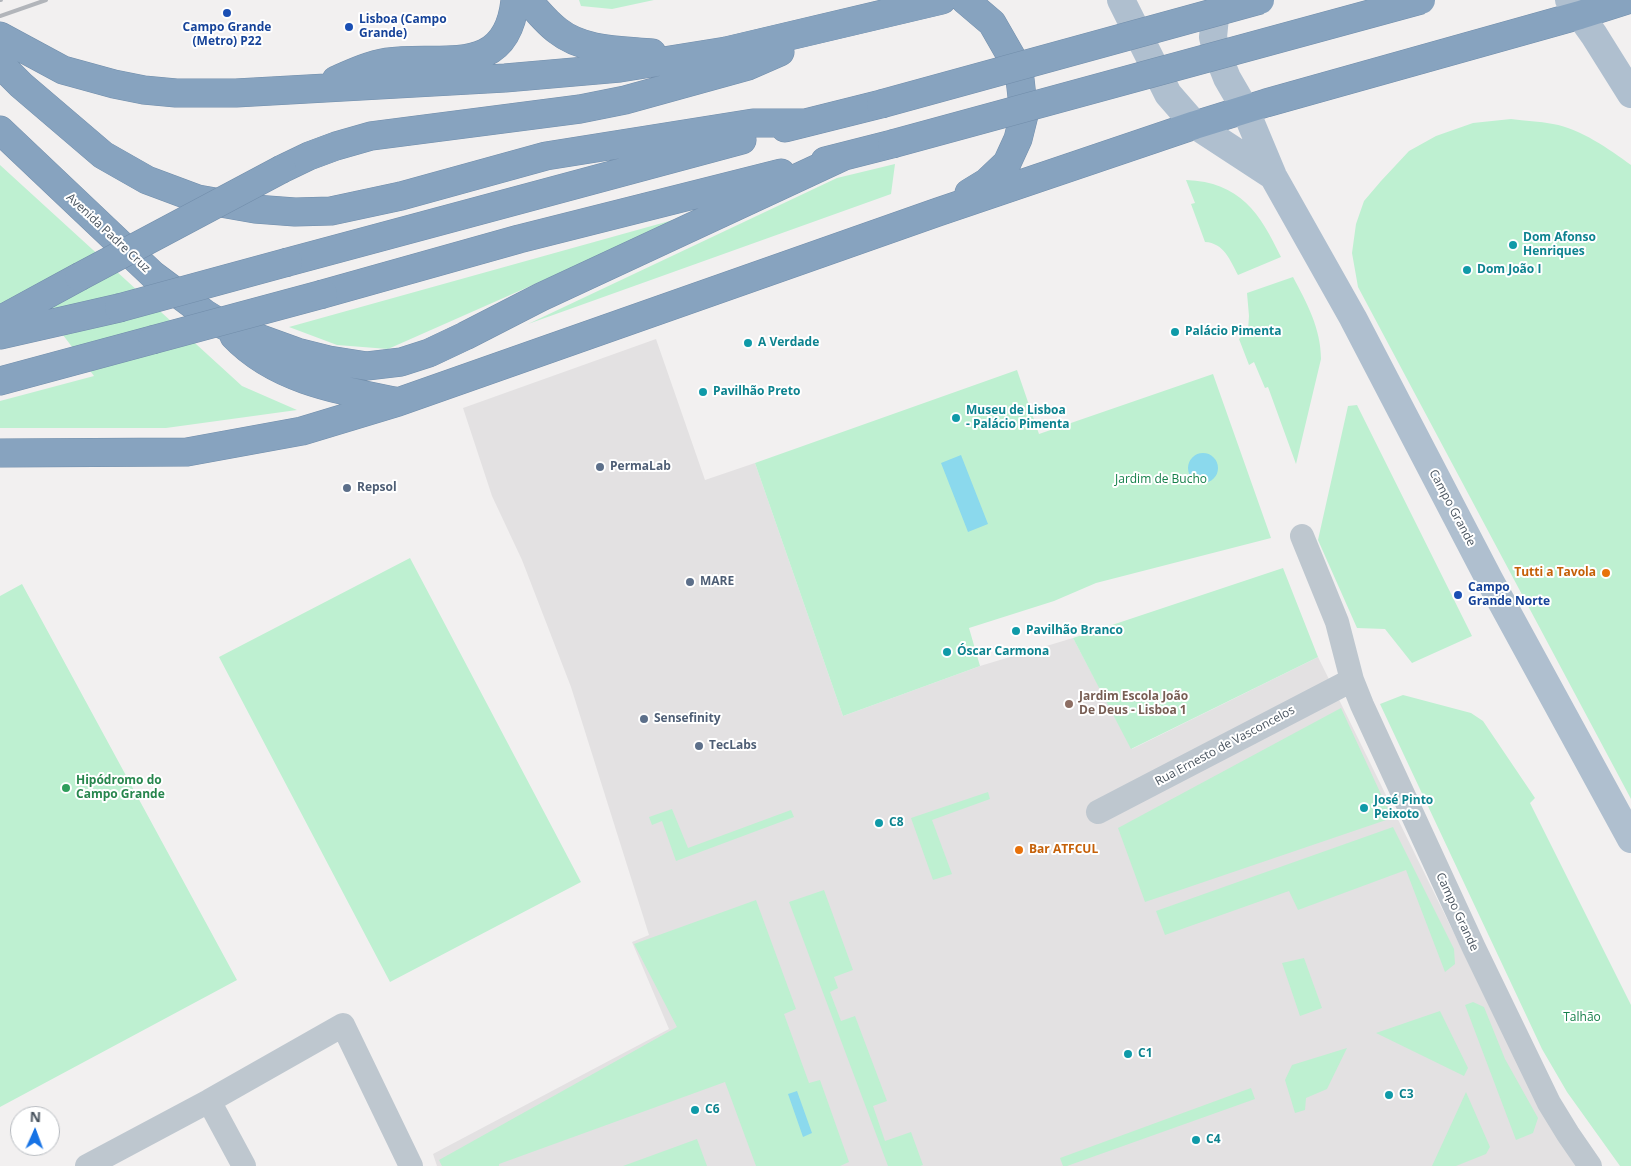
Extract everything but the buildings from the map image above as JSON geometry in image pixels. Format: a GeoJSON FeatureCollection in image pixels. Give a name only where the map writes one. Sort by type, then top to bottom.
{"type":"FeatureCollection","features":[{"type":"Feature","properties":{"kind":"highway"},"geometry":{"type":"LineString","coordinates":[[316,89],[360,70],[386,62],[462,59],[480,55],[495,46],[503,38],[509,27],[514,0]]}},
{"type":"Feature","properties":{"kind":"highway"},"geometry":{"type":"LineString","coordinates":[[528,0],[558,32],[578,42],[626,51],[698,56]]}},
{"type":"Feature","properties":{"kind":"highway"},"geometry":{"type":"LineString","coordinates":[[0,36],[63,70],[114,84],[144,90],[176,93],[236,93],[505,78],[620,68],[698,56],[942,0]]}},
{"type":"Feature","properties":{"kind":"highway"},"geometry":{"type":"LineString","coordinates":[[938,212],[987,182],[1007,163],[1018,139],[1024,115],[1019,70],[992,23],[965,0]]}},
{"type":"Feature","properties":{"kind":"highway"},"geometry":{"type":"LineString","coordinates":[[0,335],[119,308],[804,123],[881,104],[1260,0]]}},
{"type":"Feature","properties":{"kind":"highway"},"geometry":{"type":"LineString","coordinates":[[0,381],[324,294],[519,239],[892,144],[1421,0]]}},
{"type":"Feature","properties":{"kind":"highway"},"geometry":{"type":"LineString","coordinates":[[0,453],[187,452],[302,431],[398,402],[938,212],[1195,125],[1575,8],[1627,0]]}},
{"type":"Feature","properties":{"kind":"highway"},"geometry":{"type":"LineString","coordinates":[[0,320],[282,169],[336,146],[371,136],[580,109],[651,93],[748,66],[848,23]]}},
{"type":"Feature","properties":{"kind":"highway"},"geometry":{"type":"LineString","coordinates":[[0,64],[21,85],[103,154],[147,180],[198,199],[263,210],[295,212],[331,211],[401,196],[515,164],[572,151],[753,123],[804,123]]}},
{"type":"Feature","properties":{"kind":"highway","name":"Avenida Padre Cruz"},"geometry":{"type":"LineString","coordinates":[[0,130],[153,274],[204,314],[225,326]]}},
{"type":"Feature","properties":{"kind":"highway"},"geometry":{"type":"LineString","coordinates":[[225,326],[297,352],[330,360],[367,366],[401,362],[428,353],[465,336],[541,297],[842,157]]}},
{"type":"Feature","properties":{"kind":"highway"},"geometry":{"type":"LineString","coordinates":[[225,326],[243,346],[266,363],[291,375],[347,392],[398,402]]}},
{"type":"Feature","properties":{"kind":"main road"},"geometry":{"type":"LineString","coordinates":[[1121,0],[1168,94],[1195,125],[1273,176]]}},
{"type":"Feature","properties":{"kind":"main road","name":"Campo Grande"},"geometry":{"type":"LineString","coordinates":[[1221,0],[1215,17],[1214,37],[1216,50],[1245,110],[1273,176],[1353,318],[1489,579],[1631,839]]}},
{"type":"Feature","properties":{"kind":"main road"},"geometry":{"type":"LineString","coordinates":[[1575,8],[1631,94]]}},
{"type":"Feature","properties":{"kind":"street","name":"Campo Grande"},"geometry":{"type":"LineString","coordinates":[[1302,536],[1337,622],[1352,680],[1362,705],[1474,948],[1549,1104],[1590,1166]]}},
{"type":"Feature","properties":{"kind":"street","name":"Rua Ernesto de Vasconcelos"},"geometry":{"type":"LineString","coordinates":[[1098,812],[1352,680]]}},
{"type":"Feature","properties":{"kind":"street"},"geometry":{"type":"LineString","coordinates":[[87,1166],[210,1102],[343,1025],[411,1166]]}},
{"type":"Feature","properties":{"kind":"street"},"geometry":{"type":"LineString","coordinates":[[210,1102],[244,1166]]}},
{"type":"Feature","properties":{"kind":"shaded area"},"geometry":{"type":"Polygon","coordinates":[[[656,339],[705,480],[755,463],[843,716],[980,666],[1073,638],[1132,749],[1318,657],[1544,1116],[1577,1166],[437,1166],[433,1154],[669,1029],[632,942],[649,935],[571,687],[522,560],[492,496],[463,408],[656,339]]]}},
{"type":"Feature","properties":{"kind":"green space"},"geometry":{"type":"Polygon","coordinates":[[[579,0],[654,0],[612,9],[581,6],[579,0]]]}},
{"type":"Feature","properties":{"kind":"green space"},"geometry":{"type":"Polygon","coordinates":[[[1511,119],[1548,123],[1574,130],[1604,146],[1631,165],[1631,799],[1358,287],[1352,253],[1356,224],[1364,201],[1409,151],[1436,136],[1473,123],[1511,119]]]}},
{"type":"Feature","properties":{"kind":"green space"},"geometry":{"type":"Polygon","coordinates":[[[895,164],[891,194],[528,324],[837,178],[895,164]]]}},
{"type":"Feature","properties":{"kind":"green space"},"geometry":{"type":"Polygon","coordinates":[[[0,165],[242,386],[297,410],[166,428],[0,428],[0,401],[94,376],[35,298],[0,305],[0,165]]]}},
{"type":"Feature","properties":{"kind":"green space"},"geometry":{"type":"Polygon","coordinates":[[[1186,180],[1205,182],[1221,187],[1246,203],[1265,227],[1281,257],[1238,275],[1222,249],[1217,245],[1205,242],[1191,204],[1195,203],[1186,180]]]}},
{"type":"Feature","properties":{"kind":"green space"},"geometry":{"type":"Polygon","coordinates":[[[691,215],[388,349],[337,345],[289,327],[691,215]]]}},
{"type":"Feature","properties":{"kind":"green space"},"geometry":{"type":"Polygon","coordinates":[[[1293,277],[1308,306],[1316,327],[1321,359],[1296,464],[1268,387],[1265,388],[1254,362],[1249,365],[1239,339],[1248,330],[1247,293],[1293,277]]]}},
{"type":"Feature","properties":{"kind":"green space","name":"Jardim de Bucho"},"geometry":{"type":"Polygon","coordinates":[[[1017,370],[1039,434],[1213,374],[1271,538],[1096,583],[1054,601],[969,628],[980,666],[843,716],[755,463],[1017,370]]]}},
{"type":"Feature","properties":{"kind":"green space"},"geometry":{"type":"Polygon","coordinates":[[[1357,405],[1472,636],[1412,663],[1385,629],[1357,628],[1318,540],[1348,406],[1357,405]]]}},
{"type":"Feature","properties":{"kind":"green space"},"geometry":{"type":"Polygon","coordinates":[[[410,558],[581,882],[390,982],[219,657],[410,558]]]}},
{"type":"Feature","properties":{"kind":"green space"},"geometry":{"type":"Polygon","coordinates":[[[1283,568],[1318,657],[1131,749],[1073,638],[1283,568]]]}},
{"type":"Feature","properties":{"kind":"green space","name":"Hipódromo do Campo Grande"},"geometry":{"type":"Polygon","coordinates":[[[22,584],[237,980],[0,1107],[0,596],[22,584]]]}},
{"type":"Feature","properties":{"kind":"green space","name":"Talhão"},"geometry":{"type":"Polygon","coordinates":[[[1403,695],[1471,713],[1483,721],[1535,798],[1530,803],[1631,1005],[1631,1166],[1620,1166],[1567,1092],[1542,1049],[1380,704],[1403,695]]]}},
{"type":"Feature","properties":{"kind":"green space"},"geometry":{"type":"Polygon","coordinates":[[[1341,708],[1392,818],[1145,902],[1118,828],[1341,708]]]}},
{"type":"Feature","properties":{"kind":"green space"},"geometry":{"type":"Polygon","coordinates":[[[988,792],[990,799],[932,820],[952,874],[933,880],[911,818],[988,792]]]}},
{"type":"Feature","properties":{"kind":"green space"},"geometry":{"type":"Polygon","coordinates":[[[672,809],[688,848],[791,810],[794,817],[676,861],[662,821],[652,825],[649,817],[672,809]]]}},
{"type":"Feature","properties":{"kind":"green space"},"geometry":{"type":"Polygon","coordinates":[[[1393,827],[1454,949],[1455,964],[1445,972],[1406,870],[1298,910],[1289,891],[1165,935],[1156,911],[1393,827]]]}},
{"type":"Feature","properties":{"kind":"green space"},"geometry":{"type":"Polygon","coordinates":[[[824,890],[853,970],[834,977],[838,988],[830,992],[841,1021],[855,1016],[887,1101],[873,1106],[885,1141],[911,1132],[923,1165],[888,1166],[789,902],[824,890]]]}},
{"type":"Feature","properties":{"kind":"green space"},"geometry":{"type":"Polygon","coordinates":[[[756,900],[796,1009],[784,1014],[809,1083],[820,1080],[849,1162],[840,1166],[756,1166],[725,1082],[499,1164],[499,1166],[442,1166],[439,1160],[677,1027],[634,944],[756,900]]]}},
{"type":"Feature","properties":{"kind":"green space"},"geometry":{"type":"Polygon","coordinates":[[[1304,958],[1322,1008],[1300,1016],[1282,963],[1304,958]]]}},
{"type":"Feature","properties":{"kind":"green space"},"geometry":{"type":"Polygon","coordinates":[[[1473,1002],[1484,1007],[1505,1059],[1538,1118],[1533,1133],[1516,1140],[1465,1005],[1473,1002]]]}},
{"type":"Feature","properties":{"kind":"green space"},"geometry":{"type":"Polygon","coordinates":[[[1440,1011],[1468,1068],[1464,1076],[1376,1033],[1440,1011]]]}},
{"type":"Feature","properties":{"kind":"green space"},"geometry":{"type":"Polygon","coordinates":[[[1347,1048],[1327,1089],[1306,1098],[1305,1110],[1295,1113],[1285,1080],[1292,1065],[1347,1048]]]}},
{"type":"Feature","properties":{"kind":"green space"},"geometry":{"type":"Polygon","coordinates":[[[1251,1088],[1255,1099],[1063,1166],[1060,1158],[1251,1088]]]}},
{"type":"Feature","properties":{"kind":"green space"},"geometry":{"type":"Polygon","coordinates":[[[1466,1092],[1490,1147],[1486,1154],[1456,1166],[1432,1166],[1466,1092]]]}},
{"type":"Feature","properties":{"kind":"green space"},"geometry":{"type":"Polygon","coordinates":[[[697,1139],[707,1166],[623,1166],[697,1139]]]}},
{"type":"Feature","properties":{"kind":"water"},"geometry":{"type":"Polygon","coordinates":[[[1203,453],[1213,458],[1218,468],[1213,478],[1203,483],[1193,478],[1188,468],[1193,458],[1203,453]]]}},
{"type":"Feature","properties":{"kind":"water"},"geometry":{"type":"Polygon","coordinates":[[[961,455],[988,524],[968,532],[941,463],[961,455]]]}},
{"type":"Feature","properties":{"kind":"water"},"geometry":{"type":"Polygon","coordinates":[[[797,1091],[812,1133],[803,1137],[788,1094],[797,1091]]]}},
{"type":"Feature","properties":{"kind":"railway"},"geometry":{"type":"LineString","coordinates":[[0,16],[46,0]]}},
{"type":"Feature","properties":{"kind":"place","name":"Campo Grande (Metro) P22"},"geometry":{"type":"Point","coordinates":[227,13]}},
{"type":"Feature","properties":{"kind":"place","name":"Lisboa (Campo Grande)"},"geometry":{"type":"Point","coordinates":[349,27]}},
{"type":"Feature","properties":{"kind":"place","name":"Dom Afonso Henriques"},"geometry":{"type":"Point","coordinates":[1513,245]}},
{"type":"Feature","properties":{"kind":"place","name":"Dom João I"},"geometry":{"type":"Point","coordinates":[1467,270]}},
{"type":"Feature","properties":{"kind":"place","name":"Palácio Pimenta"},"geometry":{"type":"Point","coordinates":[1175,332]}},
{"type":"Feature","properties":{"kind":"place","name":"A Verdade"},"geometry":{"type":"Point","coordinates":[748,343]}},
{"type":"Feature","properties":{"kind":"place","name":"Pavilhão Preto"},"geometry":{"type":"Point","coordinates":[703,392]}},
{"type":"Feature","properties":{"kind":"place","name":"Museu de Lisboa - Palácio Pimenta"},"geometry":{"type":"Point","coordinates":[956,418]}},
{"type":"Feature","properties":{"kind":"place","name":"PermaLab"},"geometry":{"type":"Point","coordinates":[600,467]}},
{"type":"Feature","properties":{"kind":"place","name":"Repsol"},"geometry":{"type":"Point","coordinates":[347,488]}},
{"type":"Feature","properties":{"kind":"place","name":"Tutti a Tavola"},"geometry":{"type":"Point","coordinates":[1606,573]}},
{"type":"Feature","properties":{"kind":"place","name":"MARE"},"geometry":{"type":"Point","coordinates":[690,582]}},
{"type":"Feature","properties":{"kind":"place","name":"Campo Grande Norte"},"geometry":{"type":"Point","coordinates":[1458,595]}},
{"type":"Feature","properties":{"kind":"place","name":"Pavilhão Branco"},"geometry":{"type":"Point","coordinates":[1016,631]}},
{"type":"Feature","properties":{"kind":"place","name":"Óscar Carmona"},"geometry":{"type":"Point","coordinates":[947,652]}},
{"type":"Feature","properties":{"kind":"place","name":"Jardim Escola João De Deus - Lisboa 1"},"geometry":{"type":"Point","coordinates":[1069,704]}},
{"type":"Feature","properties":{"kind":"place","name":"Sensefinity"},"geometry":{"type":"Point","coordinates":[644,719]}},
{"type":"Feature","properties":{"kind":"place","name":"TecLabs"},"geometry":{"type":"Point","coordinates":[699,746]}},
{"type":"Feature","properties":{"kind":"place","name":"Hipódromo do Campo Grande"},"geometry":{"type":"Point","coordinates":[66,788]}},
{"type":"Feature","properties":{"kind":"place","name":"José Pinto Peixoto"},"geometry":{"type":"Point","coordinates":[1364,808]}},
{"type":"Feature","properties":{"kind":"place","name":"C8"},"geometry":{"type":"Point","coordinates":[879,823]}},
{"type":"Feature","properties":{"kind":"place","name":"Bar ATFCUL"},"geometry":{"type":"Point","coordinates":[1019,850]}},
{"type":"Feature","properties":{"kind":"place","name":"C1"},"geometry":{"type":"Point","coordinates":[1128,1054]}},
{"type":"Feature","properties":{"kind":"place","name":"C3"},"geometry":{"type":"Point","coordinates":[1389,1095]}},
{"type":"Feature","properties":{"kind":"place","name":"C6"},"geometry":{"type":"Point","coordinates":[695,1110]}},
{"type":"Feature","properties":{"kind":"place","name":"C4"},"geometry":{"type":"Point","coordinates":[1196,1140]}}]}
